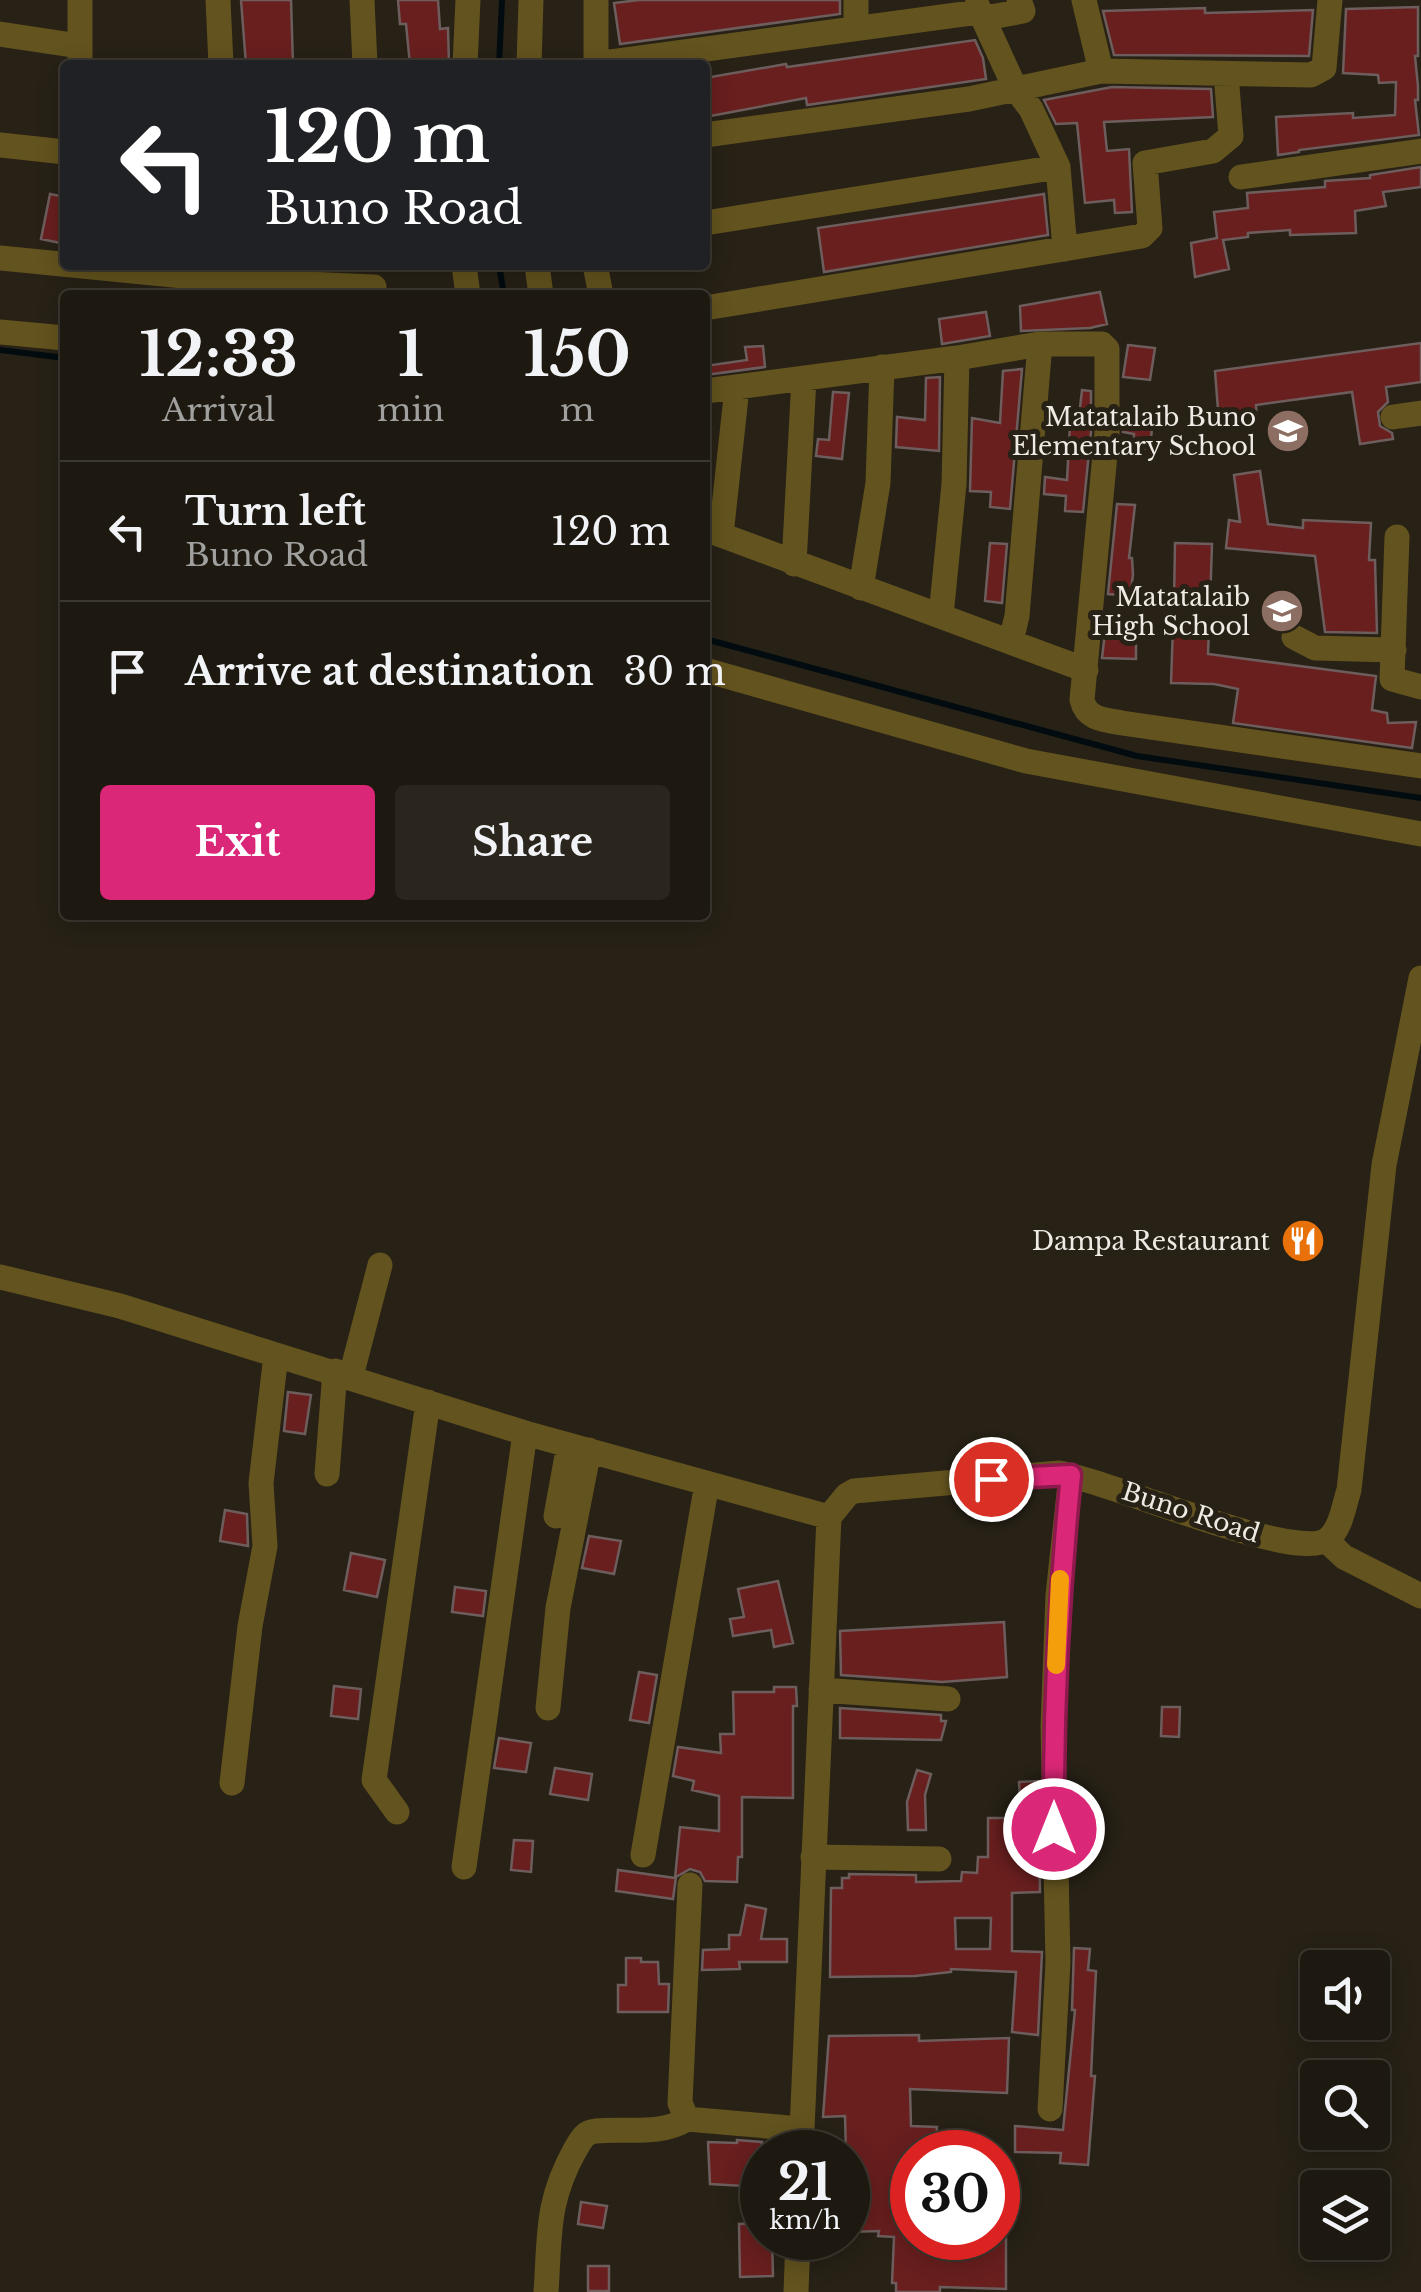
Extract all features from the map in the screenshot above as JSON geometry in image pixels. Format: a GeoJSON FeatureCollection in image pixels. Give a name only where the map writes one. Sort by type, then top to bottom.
{"type":"FeatureCollection","features":[{"type":"Feature","properties":{"kind":"street"},"geometry":{"type":"LineString","coordinates":[[0,34],[80,55],[80,0]]}},
{"type":"Feature","properties":{"kind":"street"},"geometry":{"type":"LineString","coordinates":[[218,0],[221,60]]}},
{"type":"Feature","properties":{"kind":"street"},"geometry":{"type":"LineString","coordinates":[[362,0],[365,60]]}},
{"type":"Feature","properties":{"kind":"street"},"geometry":{"type":"LineString","coordinates":[[465,60],[468,0]]}},
{"type":"Feature","properties":{"kind":"street"},"geometry":{"type":"LineString","coordinates":[[528,60],[531,0]]}},
{"type":"Feature","properties":{"kind":"street"},"geometry":{"type":"LineString","coordinates":[[596,0],[596,60]]}},
{"type":"Feature","properties":{"kind":"street"},"geometry":{"type":"LineString","coordinates":[[856,0],[856,28]]}},
{"type":"Feature","properties":{"kind":"street"},"geometry":{"type":"LineString","coordinates":[[977,6],[990,18],[1023,10],[1020,0]]}},
{"type":"Feature","properties":{"kind":"street"},"geometry":{"type":"LineString","coordinates":[[1084,0],[1102,72]]}},
{"type":"Feature","properties":{"kind":"street"},"geometry":{"type":"LineString","coordinates":[[710,134],[969,98],[1102,72],[1312,76],[1322,70],[1330,0]]}},
{"type":"Feature","properties":{"kind":"street"},"geometry":{"type":"LineString","coordinates":[[625,60],[856,28],[977,6]]}},
{"type":"Feature","properties":{"kind":"street"},"geometry":{"type":"LineString","coordinates":[[977,6],[1058,167],[1066,249]]}},
{"type":"Feature","properties":{"kind":"street"},"geometry":{"type":"LineString","coordinates":[[710,307],[1148,232],[1144,164],[1213,151],[1229,140],[1226,74]]}},
{"type":"Feature","properties":{"kind":"street"},"geometry":{"type":"LineString","coordinates":[[0,145],[60,151]]}},
{"type":"Feature","properties":{"kind":"street"},"geometry":{"type":"LineString","coordinates":[[1242,176],[1421,150]]}},
{"type":"Feature","properties":{"kind":"street"},"geometry":{"type":"LineString","coordinates":[[710,222],[1058,167]]}},
{"type":"Feature","properties":{"kind":"street"},"geometry":{"type":"LineString","coordinates":[[0,258],[60,263]]}},
{"type":"Feature","properties":{"kind":"street"},"geometry":{"type":"LineString","coordinates":[[166,270],[374,282]]}},
{"type":"Feature","properties":{"kind":"street"},"geometry":{"type":"LineString","coordinates":[[0,332],[60,338]]}},
{"type":"Feature","properties":{"kind":"street"},"geometry":{"type":"LineString","coordinates":[[710,391],[1040,344],[1100,343],[1107,349],[1106,433],[1082,700],[1085,710],[1095,718],[1421,766]]}},
{"type":"Feature","properties":{"kind":"street"},"geometry":{"type":"LineString","coordinates":[[1011,641],[1018,604],[1040,344]]}},
{"type":"Feature","properties":{"kind":"street"},"geometry":{"type":"LineString","coordinates":[[941,616],[954,484],[957,358]]}},
{"type":"Feature","properties":{"kind":"street"},"geometry":{"type":"LineString","coordinates":[[861,588],[878,483],[882,367]]}},
{"type":"Feature","properties":{"kind":"street"},"geometry":{"type":"LineString","coordinates":[[794,564],[804,378]]}},
{"type":"Feature","properties":{"kind":"street"},"geometry":{"type":"LineString","coordinates":[[736,388],[713,532],[1086,670]]}},
{"type":"Feature","properties":{"kind":"street"},"geometry":{"type":"LineString","coordinates":[[1393,417],[1421,413]]}},
{"type":"Feature","properties":{"kind":"street"},"geometry":{"type":"LineString","coordinates":[[1397,537],[1392,680],[1421,687]]}},
{"type":"Feature","properties":{"kind":"street"},"geometry":{"type":"LineString","coordinates":[[1294,638],[1315,648],[1394,650]]}},
{"type":"Feature","properties":{"kind":"street"},"geometry":{"type":"LineString","coordinates":[[710,671],[1026,760],[1421,834]]}},
{"type":"Feature","properties":{"kind":"street"},"geometry":{"type":"LineString","coordinates":[[1421,978],[1384,1165],[1349,1490],[1337,1530],[1327,1542],[1344,1556],[1421,1596]]}},
{"type":"Feature","properties":{"kind":"street"},"geometry":{"type":"LineString","coordinates":[[327,1474],[343,1374],[380,1265]]}},
{"type":"Feature","properties":{"kind":"street"},"geometry":{"type":"LineString","coordinates":[[0,1277],[120,1306],[525,1432],[829,1517],[801,2130]]}},
{"type":"Feature","properties":{"kind":"street"},"geometry":{"type":"LineString","coordinates":[[232,1783],[250,1626],[265,1546],[261,1483],[276,1355]]}},
{"type":"Feature","properties":{"kind":"street"},"geometry":{"type":"LineString","coordinates":[[397,1812],[374,1780],[428,1402]]}},
{"type":"Feature","properties":{"kind":"street"},"geometry":{"type":"LineString","coordinates":[[464,1867],[525,1432]]}},
{"type":"Feature","properties":{"kind":"street"},"geometry":{"type":"LineString","coordinates":[[556,1516],[579,1448]]}},
{"type":"Feature","properties":{"kind":"street"},"geometry":{"type":"LineString","coordinates":[[548,1708],[579,1448]]}},
{"type":"Feature","properties":{"kind":"street","name":"Buno Road"},"geometry":{"type":"LineString","coordinates":[[829,1517],[854,1491],[1059,1473],[1105,1484],[1197,1518],[1290,1544],[1327,1542]]}},
{"type":"Feature","properties":{"kind":"street"},"geometry":{"type":"LineString","coordinates":[[1050,2110],[1058,1962],[1053,1726],[1058,1595],[1071,1475]]}},
{"type":"Feature","properties":{"kind":"street"},"geometry":{"type":"LineString","coordinates":[[644,1855],[707,1483]]}},
{"type":"Feature","properties":{"kind":"street"},"geometry":{"type":"LineString","coordinates":[[821,1690],[948,1699]]}},
{"type":"Feature","properties":{"kind":"street"},"geometry":{"type":"LineString","coordinates":[[813,1858],[939,1859]]}},
{"type":"Feature","properties":{"kind":"street"},"geometry":{"type":"LineString","coordinates":[[687,2119],[680,2103],[690,1885]]}},
{"type":"Feature","properties":{"kind":"street"},"geometry":{"type":"LineString","coordinates":[[546,2292],[552,2202],[582,2138],[592,2131],[658,2130],[687,2119],[744,2130]]}},
{"type":"Feature","properties":{"kind":"street"},"geometry":{"type":"LineString","coordinates":[[796,2292],[797,2260]]}},
{"type":"Feature","properties":{"kind":"building"},"geometry":{"type":"Polygon","coordinates":[[[241,0],[291,0],[293,60],[246,60],[241,0]]]}},
{"type":"Feature","properties":{"kind":"building"},"geometry":{"type":"Polygon","coordinates":[[[398,0],[438,0],[440,29],[448,28],[449,60],[410,60],[406,24],[400,24],[398,0]]]}},
{"type":"Feature","properties":{"kind":"building"},"geometry":{"type":"Polygon","coordinates":[[[840,0],[840,14],[620,44],[614,3],[840,0]]]}},
{"type":"Feature","properties":{"kind":"building"},"geometry":{"type":"Polygon","coordinates":[[[1418,7],[1415,100],[1419,135],[1278,155],[1276,117],[1395,115],[1396,82],[1379,83],[1378,75],[1343,73],[1346,9],[1418,7]]]}},
{"type":"Feature","properties":{"kind":"building"},"geometry":{"type":"Polygon","coordinates":[[[1205,8],[1205,13],[1313,10],[1309,56],[1114,55],[1103,11],[1205,8]]]}},
{"type":"Feature","properties":{"kind":"building"},"geometry":{"type":"Polygon","coordinates":[[[975,40],[986,79],[807,105],[806,98],[710,116],[710,77],[786,64],[787,67],[975,40]]]}},
{"type":"Feature","properties":{"kind":"building"},"geometry":{"type":"Polygon","coordinates":[[[1112,87],[1211,89],[1213,117],[1104,122],[1107,151],[1129,149],[1132,212],[1115,213],[1114,200],[1085,203],[1077,123],[1056,124],[1044,100],[1112,87]]]}},
{"type":"Feature","properties":{"kind":"building"},"geometry":{"type":"Polygon","coordinates":[[[1421,167],[1421,187],[1383,192],[1386,206],[1355,211],[1356,233],[1248,233],[1248,237],[1223,240],[1229,269],[1195,277],[1191,243],[1217,238],[1214,212],[1248,208],[1247,193],[1325,187],[1325,181],[1370,178],[1421,167]]]}},
{"type":"Feature","properties":{"kind":"building"},"geometry":{"type":"Polygon","coordinates":[[[50,194],[60,196],[60,243],[41,239],[50,194]]]}},
{"type":"Feature","properties":{"kind":"building"},"geometry":{"type":"Polygon","coordinates":[[[1044,194],[1048,235],[824,272],[818,228],[1044,194]]]}},
{"type":"Feature","properties":{"kind":"building"},"geometry":{"type":"Polygon","coordinates":[[[1100,292],[1107,324],[1021,331],[1020,306],[1100,292]]]}},
{"type":"Feature","properties":{"kind":"building"},"geometry":{"type":"Polygon","coordinates":[[[986,312],[990,336],[942,344],[939,319],[986,312]]]}},
{"type":"Feature","properties":{"kind":"building"},"geometry":{"type":"Polygon","coordinates":[[[1421,343],[1421,382],[1386,387],[1388,402],[1378,412],[1380,426],[1392,433],[1393,439],[1360,444],[1352,392],[1256,405],[1257,422],[1219,423],[1215,371],[1421,343]]]}},
{"type":"Feature","properties":{"kind":"building"},"geometry":{"type":"Polygon","coordinates":[[[1128,345],[1155,348],[1150,380],[1123,377],[1128,345]]]}},
{"type":"Feature","properties":{"kind":"building"},"geometry":{"type":"Polygon","coordinates":[[[763,346],[765,367],[710,374],[710,365],[747,360],[745,347],[763,346]]]}},
{"type":"Feature","properties":{"kind":"building"},"geometry":{"type":"Polygon","coordinates":[[[1022,369],[1010,509],[990,507],[991,492],[970,491],[972,418],[1000,423],[1003,371],[1022,369]]]}},
{"type":"Feature","properties":{"kind":"building"},"geometry":{"type":"Polygon","coordinates":[[[940,377],[939,451],[896,447],[897,417],[925,420],[926,378],[940,377]]]}},
{"type":"Feature","properties":{"kind":"building"},"geometry":{"type":"Polygon","coordinates":[[[1082,390],[1091,391],[1083,512],[1065,511],[1066,496],[1044,494],[1045,477],[1067,480],[1070,425],[1078,425],[1082,390]]]}},
{"type":"Feature","properties":{"kind":"building"},"geometry":{"type":"Polygon","coordinates":[[[833,392],[849,393],[842,459],[816,456],[818,439],[829,440],[833,392]]]}},
{"type":"Feature","properties":{"kind":"building"},"geometry":{"type":"Polygon","coordinates":[[[1123,416],[1153,418],[1150,449],[1133,448],[1134,434],[1123,432],[1123,416]]]}},
{"type":"Feature","properties":{"kind":"building"},"geometry":{"type":"Polygon","coordinates":[[[1260,471],[1268,524],[1303,528],[1303,520],[1371,523],[1369,560],[1375,560],[1377,633],[1325,632],[1315,556],[1226,548],[1229,520],[1240,522],[1234,475],[1260,471]]]}},
{"type":"Feature","properties":{"kind":"building"},"geometry":{"type":"Polygon","coordinates":[[[1117,504],[1135,505],[1129,558],[1133,575],[1130,596],[1108,594],[1117,504]]]}},
{"type":"Feature","properties":{"kind":"building"},"geometry":{"type":"Polygon","coordinates":[[[990,543],[1007,544],[1002,603],[985,601],[990,543]]]}},
{"type":"Feature","properties":{"kind":"building"},"geometry":{"type":"Polygon","coordinates":[[[1175,543],[1212,544],[1210,605],[1174,601],[1175,543]]]}},
{"type":"Feature","properties":{"kind":"building"},"geometry":{"type":"Polygon","coordinates":[[[1106,623],[1136,625],[1136,659],[1102,658],[1106,623]]]}},
{"type":"Feature","properties":{"kind":"building"},"geometry":{"type":"Polygon","coordinates":[[[1173,627],[1209,629],[1208,654],[1376,676],[1372,710],[1387,713],[1388,723],[1416,722],[1412,748],[1233,723],[1238,689],[1171,683],[1173,627]]]}},
{"type":"Feature","properties":{"kind":"building"},"geometry":{"type":"Polygon","coordinates":[[[288,1392],[311,1395],[305,1434],[284,1431],[288,1392]]]}},
{"type":"Feature","properties":{"kind":"building"},"geometry":{"type":"Polygon","coordinates":[[[225,1510],[247,1514],[248,1546],[220,1541],[225,1510]]]}},
{"type":"Feature","properties":{"kind":"building"},"geometry":{"type":"Polygon","coordinates":[[[589,1536],[621,1541],[614,1574],[582,1568],[589,1536]]]}},
{"type":"Feature","properties":{"kind":"building"},"geometry":{"type":"Polygon","coordinates":[[[351,1553],[385,1560],[377,1597],[344,1590],[351,1553]]]}},
{"type":"Feature","properties":{"kind":"building"},"geometry":{"type":"Polygon","coordinates":[[[778,1581],[793,1643],[774,1647],[771,1630],[733,1636],[730,1619],[744,1617],[738,1589],[778,1581]]]}},
{"type":"Feature","properties":{"kind":"building"},"geometry":{"type":"Polygon","coordinates":[[[455,1587],[486,1591],[483,1616],[452,1612],[455,1587]]]}},
{"type":"Feature","properties":{"kind":"building"},"geometry":{"type":"Polygon","coordinates":[[[1004,1622],[1007,1677],[942,1682],[841,1675],[840,1631],[1004,1622]]]}},
{"type":"Feature","properties":{"kind":"building"},"geometry":{"type":"Polygon","coordinates":[[[639,1672],[657,1675],[649,1723],[630,1720],[639,1672]]]}},
{"type":"Feature","properties":{"kind":"building"},"geometry":{"type":"Polygon","coordinates":[[[334,1686],[361,1689],[358,1719],[331,1716],[334,1686]]]}},
{"type":"Feature","properties":{"kind":"building"},"geometry":{"type":"Polygon","coordinates":[[[774,1687],[796,1687],[793,1798],[742,1797],[742,1857],[738,1857],[737,1882],[705,1881],[700,1872],[690,1869],[676,1877],[673,1899],[616,1891],[618,1870],[675,1878],[680,1827],[719,1831],[719,1796],[692,1790],[694,1781],[673,1776],[678,1747],[721,1753],[720,1734],[734,1734],[733,1692],[774,1692],[774,1687]]]}},
{"type":"Feature","properties":{"kind":"building"},"geometry":{"type":"Polygon","coordinates":[[[1162,1707],[1180,1707],[1179,1737],[1161,1736],[1162,1707]]]}},
{"type":"Feature","properties":{"kind":"building"},"geometry":{"type":"Polygon","coordinates":[[[840,1708],[941,1715],[941,1721],[946,1721],[941,1740],[840,1738],[840,1708]]]}},
{"type":"Feature","properties":{"kind":"building"},"geometry":{"type":"Polygon","coordinates":[[[499,1738],[531,1743],[526,1772],[494,1768],[499,1738]]]}},
{"type":"Feature","properties":{"kind":"building"},"geometry":{"type":"Polygon","coordinates":[[[555,1768],[592,1774],[588,1800],[550,1794],[555,1768]]]}},
{"type":"Feature","properties":{"kind":"building"},"geometry":{"type":"Polygon","coordinates":[[[917,1770],[931,1774],[925,1795],[926,1830],[908,1830],[907,1802],[917,1770]]]}},
{"type":"Feature","properties":{"kind":"building"},"geometry":{"type":"Polygon","coordinates":[[[1038,1781],[1040,1892],[1012,1893],[1012,1951],[1042,1952],[1038,2035],[1012,2032],[1016,1972],[951,1969],[915,1976],[830,1977],[831,1888],[842,1888],[842,1878],[849,1878],[849,1874],[916,1875],[916,1882],[961,1881],[962,1872],[977,1873],[978,1857],[988,1857],[988,1818],[1021,1818],[1019,1782],[1038,1781]],[[955,1918],[956,1949],[990,1949],[991,1918],[955,1918]]]}},
{"type":"Feature","properties":{"kind":"building"},"geometry":{"type":"Polygon","coordinates":[[[514,1840],[533,1841],[531,1872],[511,1870],[514,1840]]]}},
{"type":"Feature","properties":{"kind":"building"},"geometry":{"type":"Polygon","coordinates":[[[746,1905],[766,1909],[761,1939],[787,1939],[787,1962],[739,1962],[740,1969],[702,1970],[703,1950],[729,1949],[729,1935],[740,1935],[746,1905]]]}},
{"type":"Feature","properties":{"kind":"building"},"geometry":{"type":"Polygon","coordinates":[[[1074,1948],[1090,1949],[1088,1970],[1096,1971],[1091,2076],[1095,2076],[1088,2165],[1060,2163],[1061,2153],[1020,2152],[1020,2130],[1015,2130],[1015,2126],[1063,2130],[1074,1948]]]}},
{"type":"Feature","properties":{"kind":"building"},"geometry":{"type":"Polygon","coordinates":[[[626,1958],[658,1962],[659,1984],[669,1984],[668,2012],[618,2012],[618,1985],[626,1985],[626,1958]]]}},
{"type":"Feature","properties":{"kind":"building"},"geometry":{"type":"Polygon","coordinates":[[[919,2035],[919,2041],[1009,2038],[1007,2093],[910,2089],[911,2126],[937,2130],[890,2130],[890,2237],[870,2231],[870,2130],[845,2130],[845,2116],[823,2117],[829,2036],[919,2035]]]}},
{"type":"Feature","properties":{"kind":"building"},"geometry":{"type":"Polygon","coordinates":[[[740,2140],[740,2186],[710,2184],[708,2142],[740,2140]]]}},
{"type":"Feature","properties":{"kind":"building"},"geometry":{"type":"Polygon","coordinates":[[[581,2202],[607,2206],[603,2228],[578,2224],[581,2202]]]}},
{"type":"Feature","properties":{"kind":"building"},"geometry":{"type":"Polygon","coordinates":[[[739,2224],[740,2260],[773,2260],[773,2276],[740,2277],[739,2224]]]}},
{"type":"Feature","properties":{"kind":"building"},"geometry":{"type":"Polygon","coordinates":[[[893,2260],[1006,2260],[1006,2289],[940,2287],[940,2292],[896,2292],[896,2283],[892,2283],[893,2260]]]}},
{"type":"Feature","properties":{"kind":"building"},"geometry":{"type":"Polygon","coordinates":[[[588,2266],[609,2266],[609,2291],[588,2291],[588,2266]]]}},
{"type":"Feature","properties":{"kind":"waterway"},"geometry":{"type":"LineString","coordinates":[[499,60],[502,0]]}},
{"type":"Feature","properties":{"kind":"waterway"},"geometry":{"type":"LineString","coordinates":[[500,270],[503,290]]}},
{"type":"Feature","properties":{"kind":"waterway"},"geometry":{"type":"LineString","coordinates":[[0,350],[60,357]]}},
{"type":"Feature","properties":{"kind":"waterway"},"geometry":{"type":"LineString","coordinates":[[710,640],[1137,756],[1421,798]]}},
{"type":"Feature","properties":{"kind":"slow traffic"},"geometry":{"type":"LineString","coordinates":[[1056,1665],[1060,1579]]}},
{"type":"Feature","properties":{"kind":"place","name":"Matatalaib Buno Elementary School"},"geometry":{"type":"Point","coordinates":[1288,431]}},
{"type":"Feature","properties":{"kind":"place","name":"Matatalaib High School"},"geometry":{"type":"Point","coordinates":[1282,611]}},
{"type":"Feature","properties":{"kind":"place","name":"Dampa Restaurant"},"geometry":{"type":"Point","coordinates":[1303,1241]}},
{"type":"Feature","properties":{"kind":"route"},"geometry":{"type":"LineString","coordinates":[[991,1479],[1071,1475],[1058,1595],[1054,1829]]}}]}
